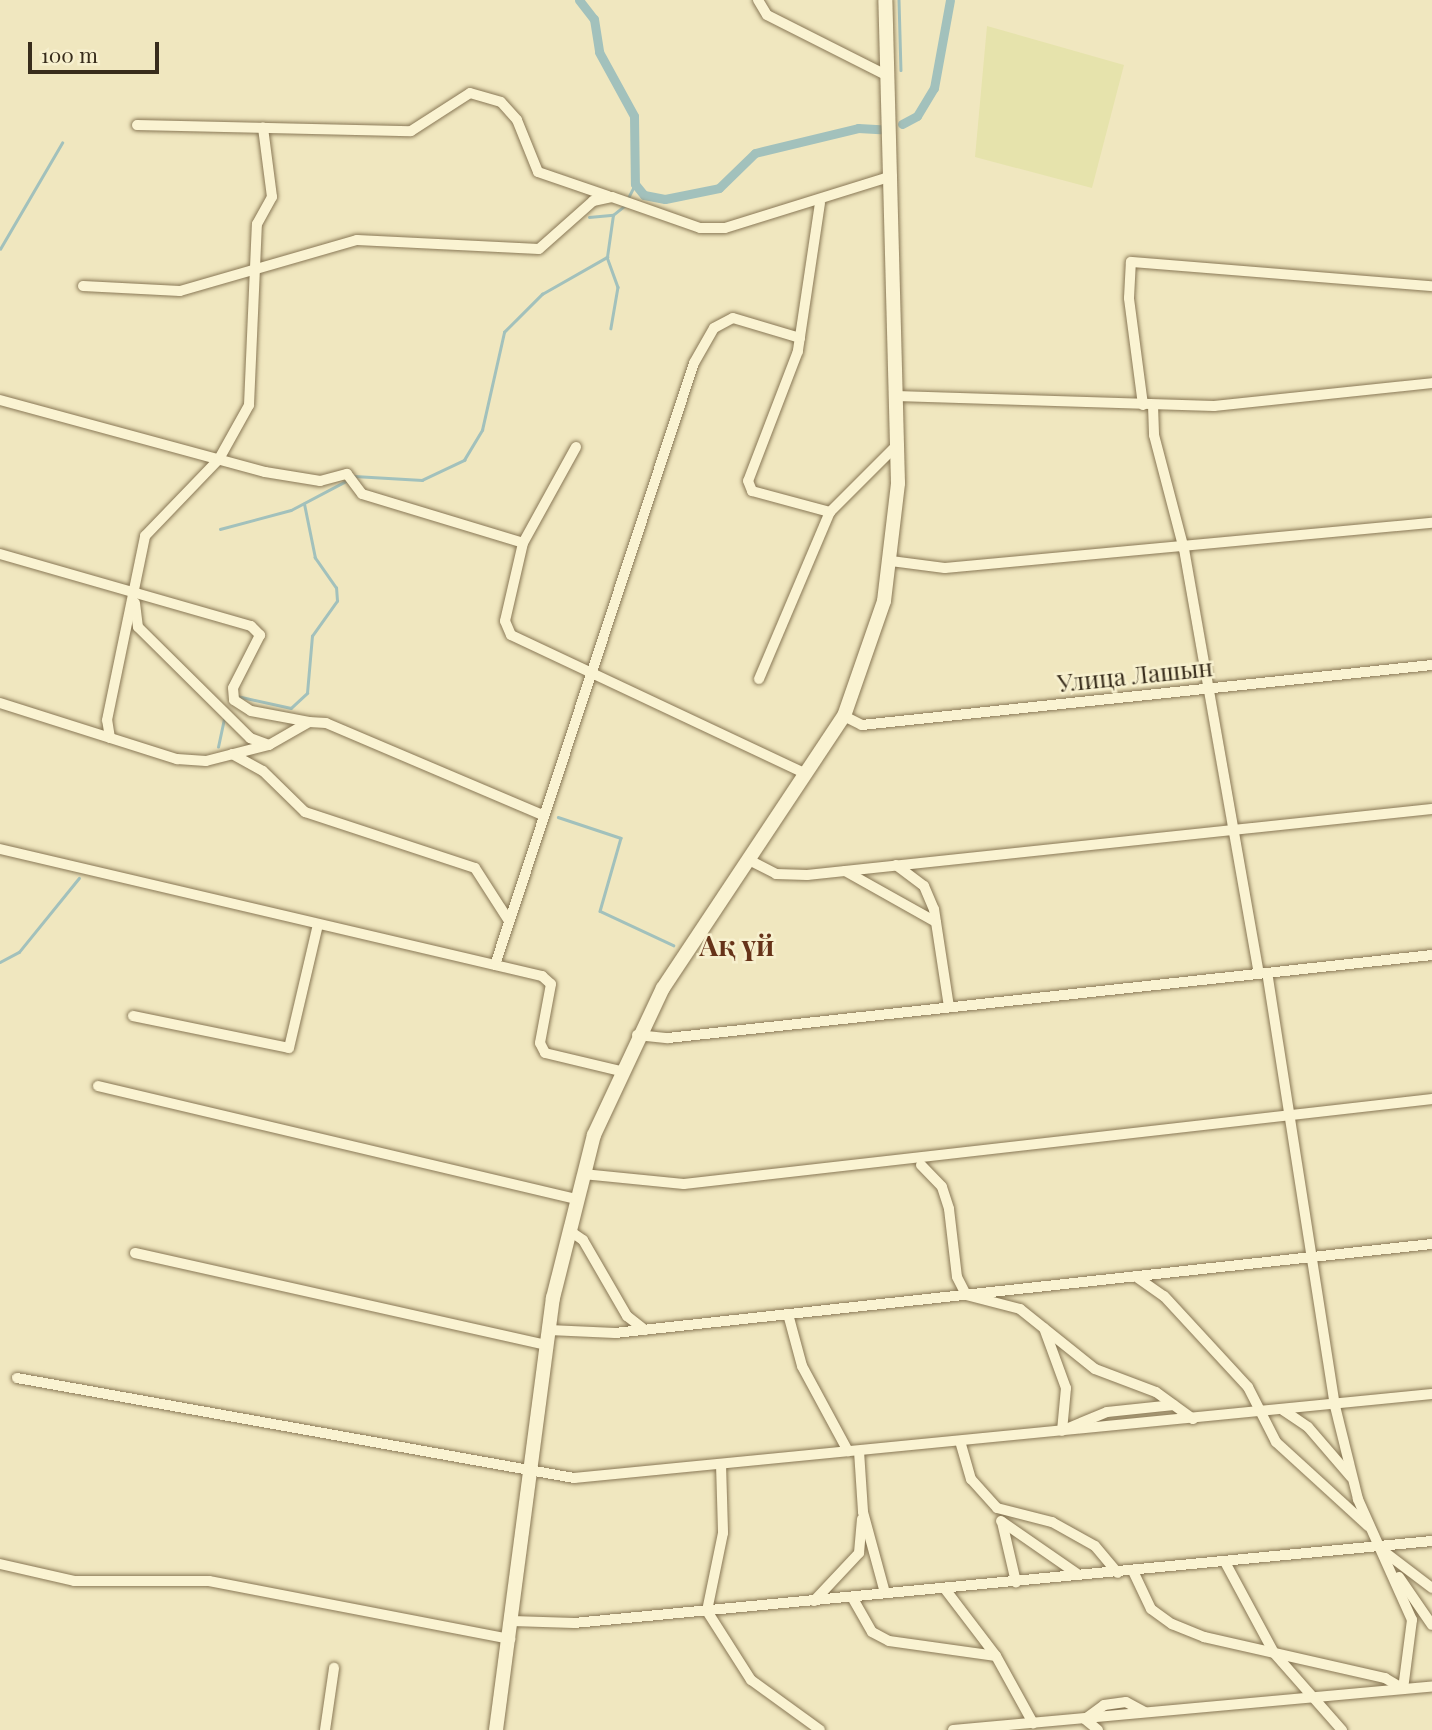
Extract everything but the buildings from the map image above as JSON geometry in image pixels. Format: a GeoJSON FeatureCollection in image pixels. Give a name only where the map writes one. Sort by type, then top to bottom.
{"type":"FeatureCollection","features":[{"type":"Feature","properties":{"kind":"main road"},"geometry":{"type":"LineString","coordinates":[[496,1730],[548,1338],[583,1174],[620,1071],[637,1035],[844,716],[874,639],[891,561],[897,445],[892,176],[885,0]]}},
{"type":"Feature","properties":{"kind":"street"},"geometry":{"type":"LineString","coordinates":[[758,0],[767,15],[888,76]]}},
{"type":"Feature","properties":{"kind":"street"},"geometry":{"type":"LineString","coordinates":[[137,125],[411,131],[470,93],[501,102],[517,120],[538,172],[700,228],[725,228],[820,203],[892,176]]}},
{"type":"Feature","properties":{"kind":"street"},"geometry":{"type":"LineString","coordinates":[[110,738],[107,720],[145,536],[219,459],[249,405],[255,372],[253,269],[257,224],[272,197],[263,128]]}},
{"type":"Feature","properties":{"kind":"street"},"geometry":{"type":"LineString","coordinates":[[83,286],[180,291],[357,240],[539,249],[593,201],[612,197]]}},
{"type":"Feature","properties":{"kind":"street"},"geometry":{"type":"LineString","coordinates":[[820,203],[800,338],[748,481],[752,491],[830,512]]}},
{"type":"Feature","properties":{"kind":"street"},"geometry":{"type":"LineString","coordinates":[[1404,1689],[1412,1619],[1371,1529],[1354,1480],[1335,1406],[1289,1114],[1263,973],[1234,830],[1184,549],[1154,435],[1129,298],[1131,262],[1432,286]]}},
{"type":"Feature","properties":{"kind":"street"},"geometry":{"type":"LineString","coordinates":[[495,965],[540,814],[591,672],[694,363],[714,328],[733,318],[800,338]]}},
{"type":"Feature","properties":{"kind":"street"},"geometry":{"type":"LineString","coordinates":[[896,396],[1214,406],[1432,383]]}},
{"type":"Feature","properties":{"kind":"street"},"geometry":{"type":"LineString","coordinates":[[0,400],[219,459],[320,481],[347,474],[362,494],[523,543]]}},
{"type":"Feature","properties":{"kind":"street"},"geometry":{"type":"LineString","coordinates":[[760,679],[830,512],[897,445]]}},
{"type":"Feature","properties":{"kind":"street"},"geometry":{"type":"LineString","coordinates":[[576,447],[523,543],[505,621],[511,635],[807,774]]}},
{"type":"Feature","properties":{"kind":"street"},"geometry":{"type":"LineString","coordinates":[[891,561],[946,568],[1184,549],[1432,523]]}},
{"type":"Feature","properties":{"kind":"street"},"geometry":{"type":"LineString","coordinates":[[0,554],[251,626],[260,635],[233,688],[234,700],[251,711],[326,723],[540,814]]}},
{"type":"Feature","properties":{"kind":"street"},"geometry":{"type":"LineString","coordinates":[[134,592],[138,627],[250,738],[269,745]]}},
{"type":"Feature","properties":{"kind":"street","name":"Улица Лашын"},"geometry":{"type":"LineString","coordinates":[[844,716],[862,725],[1432,665]]}},
{"type":"Feature","properties":{"kind":"street"},"geometry":{"type":"LineString","coordinates":[[0,702],[177,759],[232,754],[269,745],[309,722]]}},
{"type":"Feature","properties":{"kind":"street"},"geometry":{"type":"LineString","coordinates":[[232,754],[263,771],[284,798],[305,812],[475,868],[509,920]]}},
{"type":"Feature","properties":{"kind":"street"},"geometry":{"type":"LineString","coordinates":[[749,860],[776,874],[844,871],[1432,809]]}},
{"type":"Feature","properties":{"kind":"street"},"geometry":{"type":"LineString","coordinates":[[0,849],[495,965],[551,984],[540,1043],[545,1053],[620,1071]]}},
{"type":"Feature","properties":{"kind":"street"},"geometry":{"type":"LineString","coordinates":[[895,865],[924,886],[936,922],[949,1007]]}},
{"type":"Feature","properties":{"kind":"street"},"geometry":{"type":"LineString","coordinates":[[844,871],[936,922]]}},
{"type":"Feature","properties":{"kind":"street"},"geometry":{"type":"LineString","coordinates":[[133,1016],[289,1048],[318,925]]}},
{"type":"Feature","properties":{"kind":"street"},"geometry":{"type":"LineString","coordinates":[[637,1035],[949,1007],[1432,955]]}},
{"type":"Feature","properties":{"kind":"street"},"geometry":{"type":"LineString","coordinates":[[98,1086],[576,1199]]}},
{"type":"Feature","properties":{"kind":"street"},"geometry":{"type":"LineString","coordinates":[[583,1174],[684,1184],[1432,1099]]}},
{"type":"Feature","properties":{"kind":"street"},"geometry":{"type":"LineString","coordinates":[[921,1165],[946,1198],[958,1245],[957,1278],[966,1295],[1020,1309],[1043,1324],[1095,1368],[1174,1405],[1193,1419]]}},
{"type":"Feature","properties":{"kind":"street"},"geometry":{"type":"LineString","coordinates":[[570,1231],[583,1240],[627,1316],[645,1330]]}},
{"type":"Feature","properties":{"kind":"street"},"geometry":{"type":"LineString","coordinates":[[135,1253],[548,1338],[645,1330],[1432,1244]]}},
{"type":"Feature","properties":{"kind":"street"},"geometry":{"type":"LineString","coordinates":[[1135,1276],[1164,1296],[1248,1387],[1276,1442],[1371,1529]]}},
{"type":"Feature","properties":{"kind":"street"},"geometry":{"type":"LineString","coordinates":[[1008,1290],[1020,1309]]}},
{"type":"Feature","properties":{"kind":"street"},"geometry":{"type":"LineString","coordinates":[[788,1314],[802,1366],[854,1451],[863,1512],[885,1592]]}},
{"type":"Feature","properties":{"kind":"street"},"geometry":{"type":"LineString","coordinates":[[1043,1324],[1066,1388],[1062,1432]]}},
{"type":"Feature","properties":{"kind":"street"},"geometry":{"type":"LineString","coordinates":[[17,1378],[530,1475],[574,1478],[1335,1406],[1432,1394]]}},
{"type":"Feature","properties":{"kind":"street"},"geometry":{"type":"LineString","coordinates":[[1062,1432],[1107,1412],[1174,1405]]}},
{"type":"Feature","properties":{"kind":"street"},"geometry":{"type":"LineString","coordinates":[[1283,1410],[1308,1427],[1354,1480]]}},
{"type":"Feature","properties":{"kind":"street"},"geometry":{"type":"LineString","coordinates":[[960,1441],[971,1479],[997,1508],[1016,1582]]}},
{"type":"Feature","properties":{"kind":"street"},"geometry":{"type":"LineString","coordinates":[[721,1464],[723,1533],[707,1611],[751,1680],[820,1730]]}},
{"type":"Feature","properties":{"kind":"street"},"geometry":{"type":"LineString","coordinates":[[997,1508],[1052,1522],[1095,1546],[1118,1573]]}},
{"type":"Feature","properties":{"kind":"street"},"geometry":{"type":"LineString","coordinates":[[814,1601],[859,1553],[863,1512]]}},
{"type":"Feature","properties":{"kind":"street"},"geometry":{"type":"LineString","coordinates":[[1001,1521],[1079,1575]]}},
{"type":"Feature","properties":{"kind":"street"},"geometry":{"type":"LineString","coordinates":[[512,1620],[575,1623],[1432,1541]]}},
{"type":"Feature","properties":{"kind":"street"},"geometry":{"type":"LineString","coordinates":[[1379,1548],[1432,1588]]}},
{"type":"Feature","properties":{"kind":"street"},"geometry":{"type":"LineString","coordinates":[[1379,1548],[1432,1625]]}},
{"type":"Feature","properties":{"kind":"street"},"geometry":{"type":"LineString","coordinates":[[1225,1562],[1274,1653],[1318,1697],[1342,1730]]}},
{"type":"Feature","properties":{"kind":"street"},"geometry":{"type":"LineString","coordinates":[[0,1564],[74,1581],[243,1587],[510,1639]]}},
{"type":"Feature","properties":{"kind":"street"},"geometry":{"type":"LineString","coordinates":[[1133,1571],[1152,1609],[1172,1623],[1274,1653],[1385,1678],[1404,1689]]}},
{"type":"Feature","properties":{"kind":"street"},"geometry":{"type":"LineString","coordinates":[[945,1589],[996,1656],[1033,1723]]}},
{"type":"Feature","properties":{"kind":"street"},"geometry":{"type":"LineString","coordinates":[[852,1597],[872,1632],[889,1641],[996,1656]]}},
{"type":"Feature","properties":{"kind":"street"},"geometry":{"type":"LineString","coordinates":[[325,1730],[334,1668]]}},
{"type":"Feature","properties":{"kind":"street"},"geometry":{"type":"LineString","coordinates":[[953,1730],[1432,1686]]}},
{"type":"Feature","properties":{"kind":"street"},"geometry":{"type":"LineString","coordinates":[[1085,1718],[1098,1730]]}},
{"type":"Feature","properties":{"kind":"shaded area"},"geometry":{"type":"Polygon","coordinates":[[[987,26],[1124,65],[1092,188],[975,157],[987,26]]]}},
{"type":"Feature","properties":{"kind":"waterway"},"geometry":{"type":"LineString","coordinates":[[579,0],[594,19],[599,52],[634,116],[635,184],[644,195],[665,199],[719,188],[755,153],[858,128],[880,129]]}},
{"type":"Feature","properties":{"kind":"waterway"},"geometry":{"type":"LineString","coordinates":[[899,0],[901,70]]}},
{"type":"Feature","properties":{"kind":"waterway"},"geometry":{"type":"LineString","coordinates":[[902,124],[917,116],[934,88],[950,0]]}},
{"type":"Feature","properties":{"kind":"waterway"},"geometry":{"type":"LineString","coordinates":[[0,249],[62,143]]}},
{"type":"Feature","properties":{"kind":"waterway"},"geometry":{"type":"LineString","coordinates":[[627,200],[635,184]]}},
{"type":"Feature","properties":{"kind":"waterway"},"geometry":{"type":"LineString","coordinates":[[589,217],[613,215],[624,206]]}},
{"type":"Feature","properties":{"kind":"waterway"},"geometry":{"type":"LineString","coordinates":[[354,476],[422,480],[464,460],[482,430],[504,332],[542,294],[607,257],[613,215]]}},
{"type":"Feature","properties":{"kind":"waterway"},"geometry":{"type":"LineString","coordinates":[[607,257],[618,287],[611,328]]}},
{"type":"Feature","properties":{"kind":"waterway"},"geometry":{"type":"LineString","coordinates":[[220,529],[291,510],[348,480]]}},
{"type":"Feature","properties":{"kind":"waterway"},"geometry":{"type":"LineString","coordinates":[[237,696],[291,708],[307,693],[312,636],[337,601],[336,588],[315,558],[304,504]]}},
{"type":"Feature","properties":{"kind":"waterway"},"geometry":{"type":"LineString","coordinates":[[218,747],[224,718]]}},
{"type":"Feature","properties":{"kind":"waterway"},"geometry":{"type":"LineString","coordinates":[[558,817],[621,838],[600,911],[673,945]]}},
{"type":"Feature","properties":{"kind":"waterway"},"geometry":{"type":"LineString","coordinates":[[0,962],[19,952],[79,878]]}},
{"type":"Feature","properties":{"kind":"district","name":"Ақ үй"},"geometry":{"type":"Point","coordinates":[737,945]}}]}
